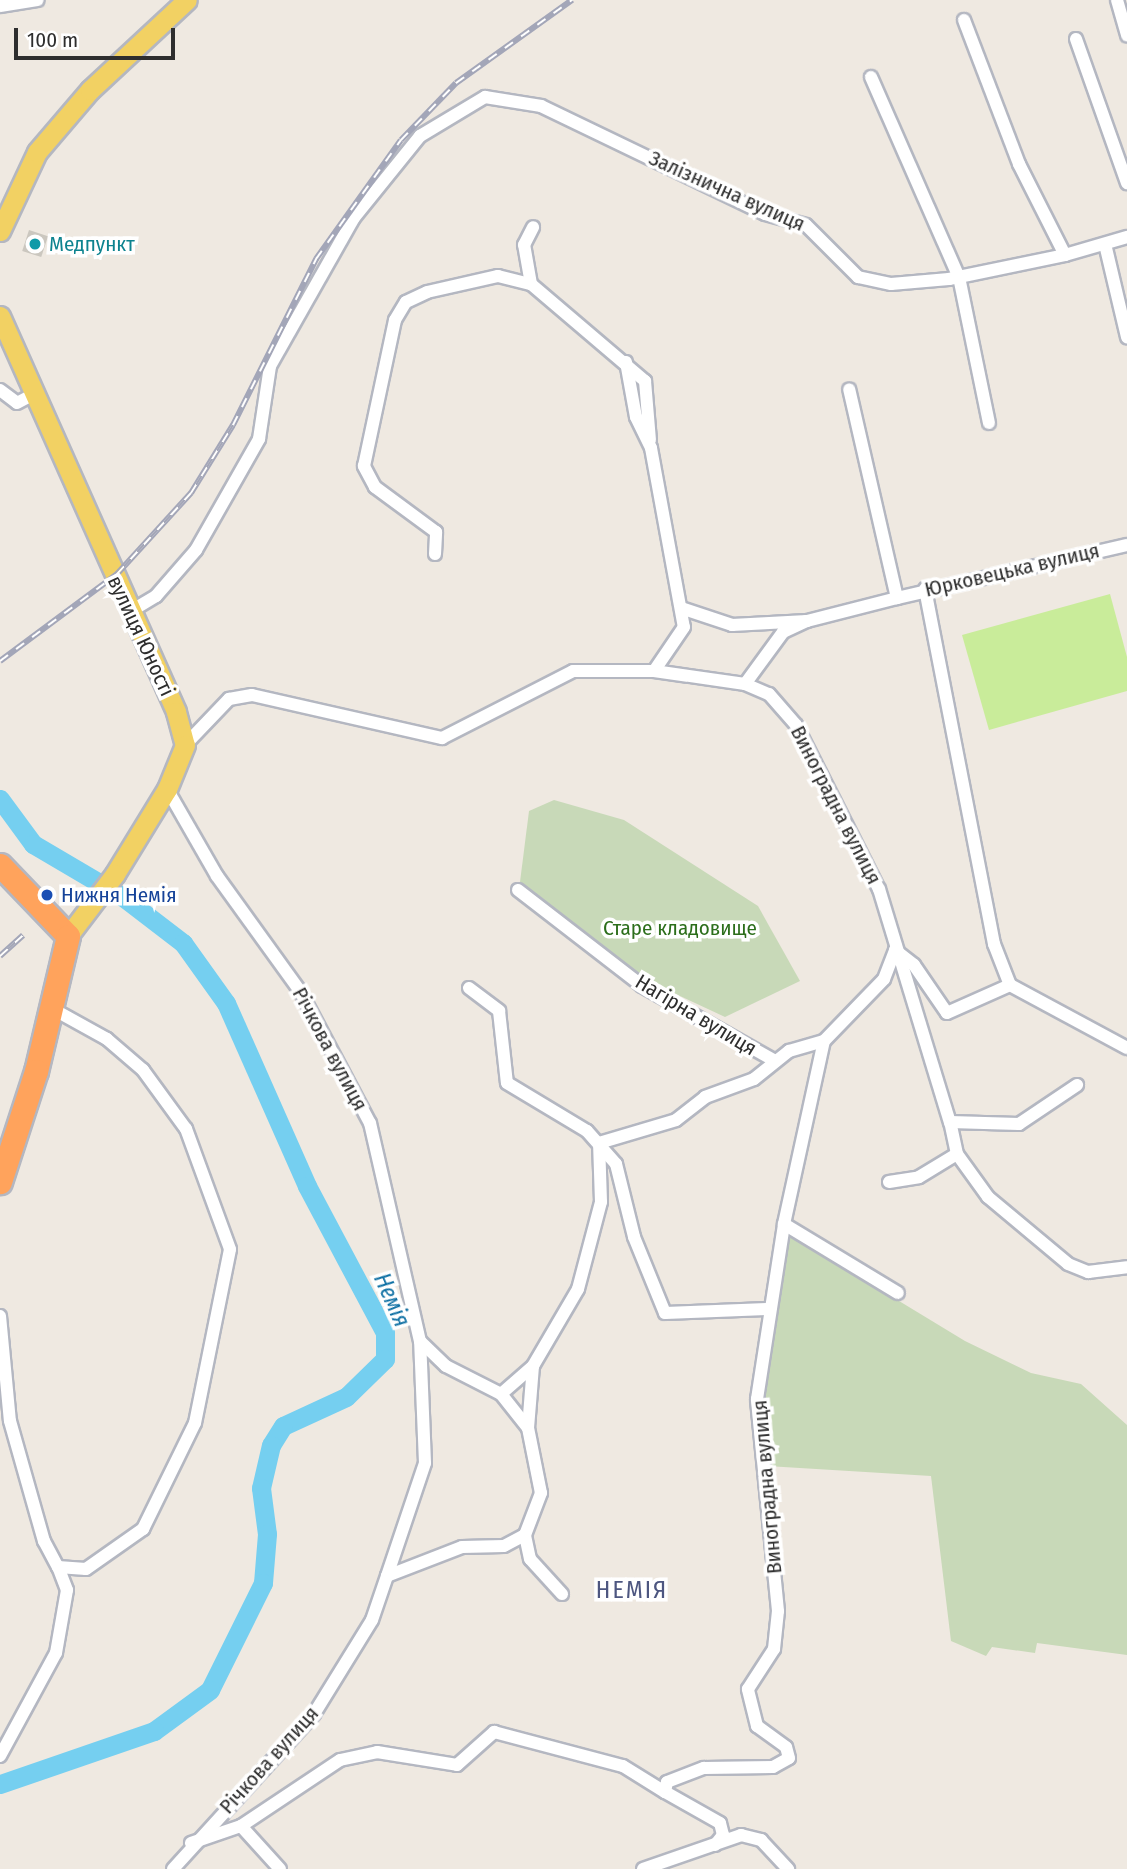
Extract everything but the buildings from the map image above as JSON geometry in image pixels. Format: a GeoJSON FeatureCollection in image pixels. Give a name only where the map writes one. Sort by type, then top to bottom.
{"type":"FeatureCollection","features":[{"type":"Feature","properties":{"kind":"highway"},"geometry":{"type":"LineString","coordinates":[[0,865],[68,936],[49,1007],[36,1071],[0,1182]]}},
{"type":"Feature","properties":{"kind":"main road"},"geometry":{"type":"LineString","coordinates":[[0,231],[22,175],[44,143],[187,0]]}},
{"type":"Feature","properties":{"kind":"main road","name":"вулиця Юності"},"geometry":{"type":"LineString","coordinates":[[0,316],[32,395],[131,611],[185,745]]}},
{"type":"Feature","properties":{"kind":"main road"},"geometry":{"type":"LineString","coordinates":[[68,936],[115,874],[167,789],[185,745]]}},
{"type":"Feature","properties":{"kind":"street"},"geometry":{"type":"LineString","coordinates":[[0,6],[38,0]]}},
{"type":"Feature","properties":{"kind":"street"},"geometry":{"type":"LineString","coordinates":[[1117,0],[1127,36]]}},
{"type":"Feature","properties":{"kind":"street"},"geometry":{"type":"LineString","coordinates":[[964,20],[1019,164],[1065,255]]}},
{"type":"Feature","properties":{"kind":"street"},"geometry":{"type":"LineString","coordinates":[[1076,39],[1127,183]]}},
{"type":"Feature","properties":{"kind":"street"},"geometry":{"type":"LineString","coordinates":[[871,77],[959,277],[989,423]]}},
{"type":"Feature","properties":{"kind":"street","name":"Залізнична вулиця"},"geometry":{"type":"LineString","coordinates":[[131,611],[156,596],[196,550],[259,439],[270,366],[353,219],[420,136],[485,97],[541,107],[765,214],[806,225],[858,277],[891,284],[959,277],[1065,255],[1127,237]]}},
{"type":"Feature","properties":{"kind":"street"},"geometry":{"type":"LineString","coordinates":[[531,284],[524,245],[533,227]]}},
{"type":"Feature","properties":{"kind":"street"},"geometry":{"type":"LineString","coordinates":[[1105,244],[1127,337]]}},
{"type":"Feature","properties":{"kind":"street"},"geometry":{"type":"LineString","coordinates":[[435,554],[436,532],[375,487],[364,466],[394,320],[406,302],[427,292],[498,276],[531,284],[626,362],[645,381],[650,448],[684,627],[654,671]]}},
{"type":"Feature","properties":{"kind":"street","name":"Юрковецька вулиця"},"geometry":{"type":"LineString","coordinates":[[849,389],[897,598]]}},
{"type":"Feature","properties":{"kind":"street"},"geometry":{"type":"LineString","coordinates":[[0,390],[17,403],[32,395]]}},
{"type":"Feature","properties":{"kind":"street","name":"Юрковецька вулиця"},"geometry":{"type":"LineString","coordinates":[[744,684],[783,632],[807,621],[925,589],[1127,545]]}},
{"type":"Feature","properties":{"kind":"street"},"geometry":{"type":"LineString","coordinates":[[925,589],[994,944],[1010,985],[1127,1048]]}},
{"type":"Feature","properties":{"kind":"street","name":"Юрковецька вулиця"},"geometry":{"type":"LineString","coordinates":[[681,608],[732,625],[807,621]]}},
{"type":"Feature","properties":{"kind":"street"},"geometry":{"type":"LineString","coordinates":[[185,745],[229,699],[252,695],[442,738],[573,671],[654,671],[744,684]]}},
{"type":"Feature","properties":{"kind":"street","name":"Виноградна вулиця"},"geometry":{"type":"LineString","coordinates":[[744,684],[769,694],[796,725],[879,889],[895,950],[950,1122],[957,1154]]}},
{"type":"Feature","properties":{"kind":"street","name":"Річкова вулиця"},"geometry":{"type":"LineString","coordinates":[[159,1869],[175,1865],[191,1843],[314,1714],[372,1620],[425,1463],[421,1341],[370,1123],[300,991],[217,877],[167,789]]}},
{"type":"Feature","properties":{"kind":"street","name":"Нагірна вулиця"},"geometry":{"type":"LineString","coordinates":[[518,890],[642,986],[775,1061]]}},
{"type":"Feature","properties":{"kind":"street"},"geometry":{"type":"LineString","coordinates":[[824,1041],[884,979],[895,950],[914,965],[947,1013],[1010,985]]}},
{"type":"Feature","properties":{"kind":"street"},"geometry":{"type":"LineString","coordinates":[[469,988],[499,1011],[507,1083],[551,1106],[599,1143],[616,1164],[634,1237],[665,1313],[767,1310]]}},
{"type":"Feature","properties":{"kind":"street"},"geometry":{"type":"LineString","coordinates":[[49,1007],[107,1039],[143,1070],[186,1129],[230,1250],[195,1423],[143,1528],[86,1569],[58,1567]]}},
{"type":"Feature","properties":{"kind":"street","name":"Виноградна вулиця"},"geometry":{"type":"LineString","coordinates":[[665,1792],[667,1782],[687,1771],[784,1765],[786,1747],[757,1726],[750,1708],[748,1689],[774,1649],[778,1611],[757,1399],[767,1310],[824,1041]]}},
{"type":"Feature","properties":{"kind":"street","name":"Нагірна вулиця"},"geometry":{"type":"LineString","coordinates":[[599,1143],[676,1120],[775,1061],[824,1041]]}},
{"type":"Feature","properties":{"kind":"street"},"geometry":{"type":"LineString","coordinates":[[950,1122],[1020,1124],[1077,1085]]}},
{"type":"Feature","properties":{"kind":"street"},"geometry":{"type":"LineString","coordinates":[[500,1394],[533,1366],[578,1289],[601,1202],[599,1143]]}},
{"type":"Feature","properties":{"kind":"street"},"geometry":{"type":"LineString","coordinates":[[889,1182],[919,1177],[957,1154],[988,1197],[1068,1264],[1088,1272],[1127,1267]]}},
{"type":"Feature","properties":{"kind":"street"},"geometry":{"type":"LineString","coordinates":[[784,1224],[898,1293]]}},
{"type":"Feature","properties":{"kind":"street"},"geometry":{"type":"LineString","coordinates":[[0,1316],[10,1421],[44,1541],[67,1590],[56,1653],[0,1756]]}},
{"type":"Feature","properties":{"kind":"street"},"geometry":{"type":"LineString","coordinates":[[421,1341],[446,1366],[500,1394],[528,1428]]}},
{"type":"Feature","properties":{"kind":"street"},"geometry":{"type":"LineString","coordinates":[[533,1366],[528,1428],[541,1493],[525,1535],[530,1559],[562,1594]]}},
{"type":"Feature","properties":{"kind":"street"},"geometry":{"type":"LineString","coordinates":[[387,1576],[462,1547],[504,1546],[525,1535]]}},
{"type":"Feature","properties":{"kind":"street"},"geometry":{"type":"LineString","coordinates":[[191,1843],[241,1826],[318,1774],[359,1755],[457,1765],[494,1732],[531,1746],[623,1766],[720,1823],[723,1835],[715,1845]]}},
{"type":"Feature","properties":{"kind":"street"},"geometry":{"type":"LineString","coordinates":[[241,1826],[280,1869]]}},
{"type":"Feature","properties":{"kind":"street"},"geometry":{"type":"LineString","coordinates":[[643,1869],[741,1835],[761,1840],[786,1865]]}},
{"type":"Feature","properties":{"kind":"green space"},"geometry":{"type":"Polygon","coordinates":[[[1110,594],[1127,657],[1127,691],[989,730],[962,635],[1110,594]]]}},
{"type":"Feature","properties":{"kind":"green space","name":"Старе кладовище"},"geometry":{"type":"Polygon","coordinates":[[[554,800],[624,820],[758,906],[800,981],[725,1017],[650,982],[520,882],[529,811],[554,800]]]}},
{"type":"Feature","properties":{"kind":"green space"},"geometry":{"type":"Polygon","coordinates":[[[787,1233],[965,1341],[1031,1373],[1081,1384],[1127,1425],[1127,1655],[1037,1643],[1035,1653],[992,1647],[986,1656],[951,1641],[931,1476],[767,1466],[763,1401],[787,1233]]]}},
{"type":"Feature","properties":{"kind":"waterway","name":"Немія"},"geometry":{"type":"LineString","coordinates":[[0,799],[33,844],[123,897],[183,943],[226,1003],[307,1186],[385,1333],[385,1359],[346,1397],[283,1426],[271,1445],[261,1488],[267,1534],[263,1583],[210,1690],[154,1731],[0,1784]]}},
{"type":"Feature","properties":{"kind":"railway"},"geometry":{"type":"LineString","coordinates":[[0,661],[117,574],[191,493],[233,425],[316,259],[401,140],[456,83],[572,0]]}},
{"type":"Feature","properties":{"kind":"railway"},"geometry":{"type":"LineString","coordinates":[[0,956],[23,935]]}},
{"type":"Feature","properties":{"kind":"place","name":"Медпункт"},"geometry":{"type":"Point","coordinates":[35,244]}},
{"type":"Feature","properties":{"kind":"place","name":"Нижня Немія"},"geometry":{"type":"Point","coordinates":[47,895]}},
{"type":"Feature","properties":{"kind":"district","name":"НЕМІЯ"},"geometry":{"type":"Point","coordinates":[632,1591]}}]}
